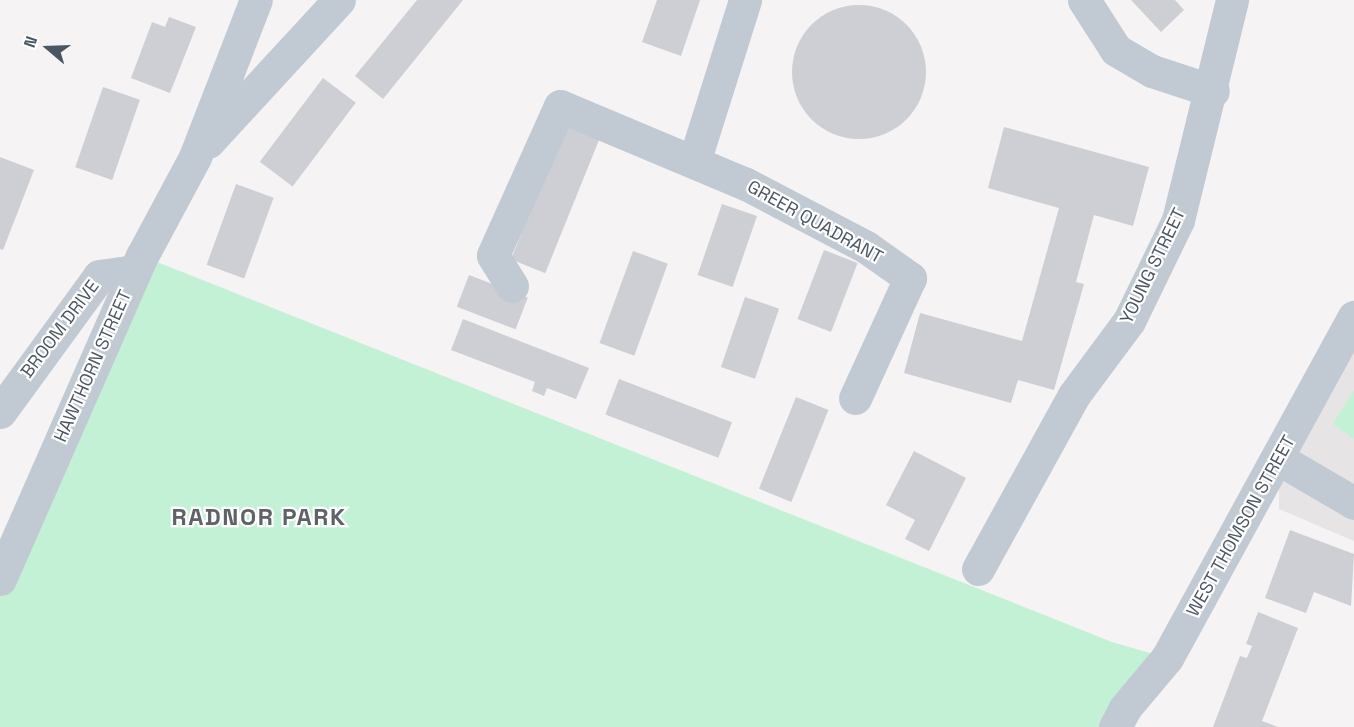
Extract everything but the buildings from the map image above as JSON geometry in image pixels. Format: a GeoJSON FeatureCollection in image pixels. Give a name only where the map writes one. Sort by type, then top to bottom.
{"type":"FeatureCollection","features":[{"type":"Feature","properties":{"kind":"street","name":"HAWTHORN STREET"},"geometry":{"type":"LineString","coordinates":[[0,579],[135,271],[195,157],[256,0]]}},
{"type":"Feature","properties":{"kind":"street","name":"HAWTHORN STREET"},"geometry":{"type":"LineString","coordinates":[[195,157],[339,0]]}},
{"type":"Feature","properties":{"kind":"street"},"geometry":{"type":"LineString","coordinates":[[694,162],[745,0]]}},
{"type":"Feature","properties":{"kind":"street"},"geometry":{"type":"LineString","coordinates":[[1084,0],[1116,50],[1152,70],[1213,91]]}},
{"type":"Feature","properties":{"kind":"street","name":"YOUNG STREET"},"geometry":{"type":"LineString","coordinates":[[978,569],[1074,395],[1134,311],[1178,220],[1213,91],[1232,0]]}},
{"type":"Feature","properties":{"kind":"street","name":"GREER QUADRANT"},"geometry":{"type":"LineString","coordinates":[[512,286],[493,255],[560,106],[746,183],[866,247],[910,278],[855,398]]}},
{"type":"Feature","properties":{"kind":"street","name":"BROOM DRIVE"},"geometry":{"type":"LineString","coordinates":[[0,412],[99,276],[135,271]]}},
{"type":"Feature","properties":{"kind":"street","name":"WEST THOMSON STREET"},"geometry":{"type":"LineString","coordinates":[[1115,727],[1125,708],[1167,658],[1354,317]]}},
{"type":"Feature","properties":{"kind":"street"},"geometry":{"type":"LineString","coordinates":[[1278,459],[1354,503]]}},
{"type":"Feature","properties":{"kind":"shaded area"},"geometry":{"type":"Polygon","coordinates":[[[1354,317],[1354,541],[1279,509],[1279,459],[1354,317]]]}},
{"type":"Feature","properties":{"kind":"green space"},"geometry":{"type":"Polygon","coordinates":[[[142,256],[1112,642],[1167,658],[1115,727],[0,727],[0,579],[142,256]]]}},
{"type":"Feature","properties":{"kind":"green space"},"geometry":{"type":"Polygon","coordinates":[[[1354,390],[1354,439],[1333,424],[1354,390]]]}},
{"type":"Feature","properties":{"kind":"district","name":"RADNOR PARK"},"geometry":{"type":"Point","coordinates":[259,517]}}]}
